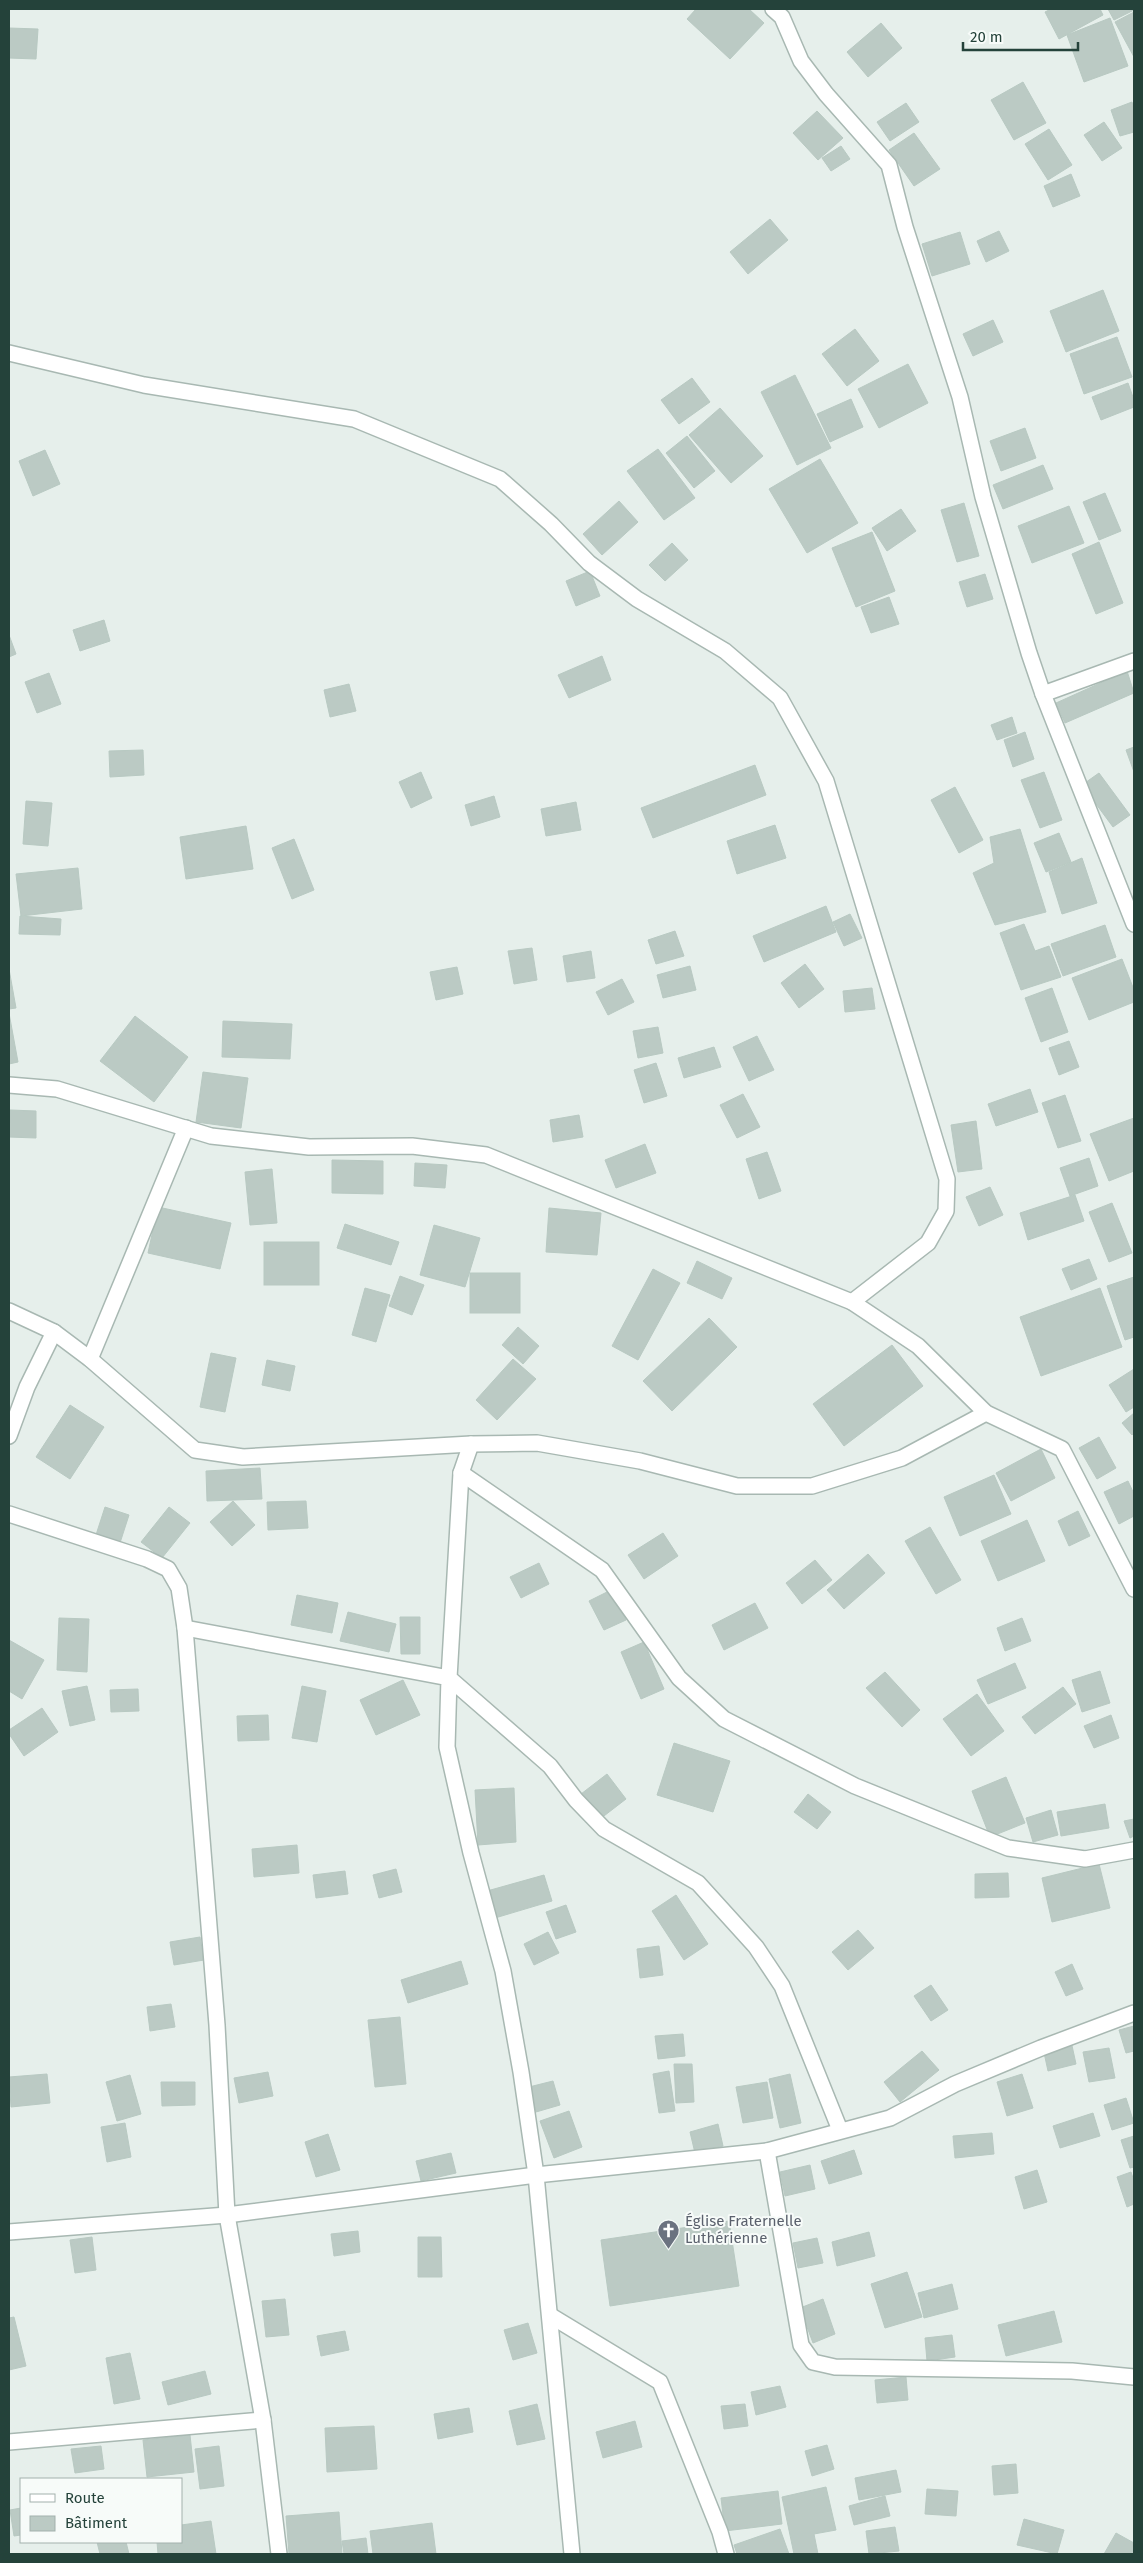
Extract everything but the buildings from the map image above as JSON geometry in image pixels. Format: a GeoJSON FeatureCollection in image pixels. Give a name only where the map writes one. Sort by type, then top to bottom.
{"type":"FeatureCollection","features":[{"type":"Feature","properties":{"kind":"street"},"geometry":{"type":"LineString","coordinates":[[773,9],[782,18],[801,61],[826,94],[890,164],[905,227],[960,397],[983,498],[1043,694],[1134,924]]}},
{"type":"Feature","properties":{"kind":"street"},"geometry":{"type":"LineString","coordinates":[[9,353],[144,385],[354,419],[500,479],[552,524],[589,563],[637,599],[725,651],[780,698],[826,781],[947,1179],[946,1211],[928,1243],[852,1302]]}},
{"type":"Feature","properties":{"kind":"street"},"geometry":{"type":"LineString","coordinates":[[1043,694],[1134,661]]}},
{"type":"Feature","properties":{"kind":"street"},"geometry":{"type":"LineString","coordinates":[[9,1086],[57,1088],[211,1136],[309,1147],[412,1146],[486,1155],[852,1302],[918,1346],[986,1413],[1062,1449],[1134,1589]]}},
{"type":"Feature","properties":{"kind":"street"},"geometry":{"type":"LineString","coordinates":[[90,1359],[186,1128]]}},
{"type":"Feature","properties":{"kind":"street"},"geometry":{"type":"LineString","coordinates":[[9,1311],[54,1332],[90,1359],[195,1450],[243,1457],[537,1442],[640,1461],[737,1486],[812,1486],[902,1458],[986,1413]]}},
{"type":"Feature","properties":{"kind":"street"},"geometry":{"type":"LineString","coordinates":[[9,1436],[28,1388],[54,1332]]}},
{"type":"Feature","properties":{"kind":"street"},"geometry":{"type":"LineString","coordinates":[[471,1444],[461,1473],[447,1747],[471,1853],[503,1971],[521,2072],[536,2175],[551,2316],[572,2554]]}},
{"type":"Feature","properties":{"kind":"street"},"geometry":{"type":"LineString","coordinates":[[461,1473],[602,1570],[679,1678],[724,1719],[855,1786],[1008,1848],[1085,1859],[1134,1850]]}},
{"type":"Feature","properties":{"kind":"street"},"geometry":{"type":"LineString","coordinates":[[9,1514],[147,1559],[168,1569],[179,1588],[185,1628],[217,2025],[226,2215],[264,2420],[279,2554]]}},
{"type":"Feature","properties":{"kind":"street"},"geometry":{"type":"LineString","coordinates":[[185,1628],[450,1678],[550,1766],[576,1800],[604,1830],[698,1883],[756,1947],[782,1986],[840,2130]]}},
{"type":"Feature","properties":{"kind":"street"},"geometry":{"type":"LineString","coordinates":[[9,2232],[226,2215],[536,2175],[768,2151],[890,2118],[955,2084],[1040,2048],[1134,2013]]}},
{"type":"Feature","properties":{"kind":"street"},"geometry":{"type":"LineString","coordinates":[[768,2151],[801,2346],[813,2362],[835,2367],[1072,2371],[1134,2377]]}},
{"type":"Feature","properties":{"kind":"street"},"geometry":{"type":"LineString","coordinates":[[551,2316],[660,2382],[720,2532],[726,2554]]}},
{"type":"Feature","properties":{"kind":"street"},"geometry":{"type":"LineString","coordinates":[[9,2442],[264,2420]]}},
{"type":"Feature","properties":{"kind":"place","name":"Église Fraternelle Luthérienne"},"geometry":{"type":"Point","coordinates":[669,2249]}}]}
